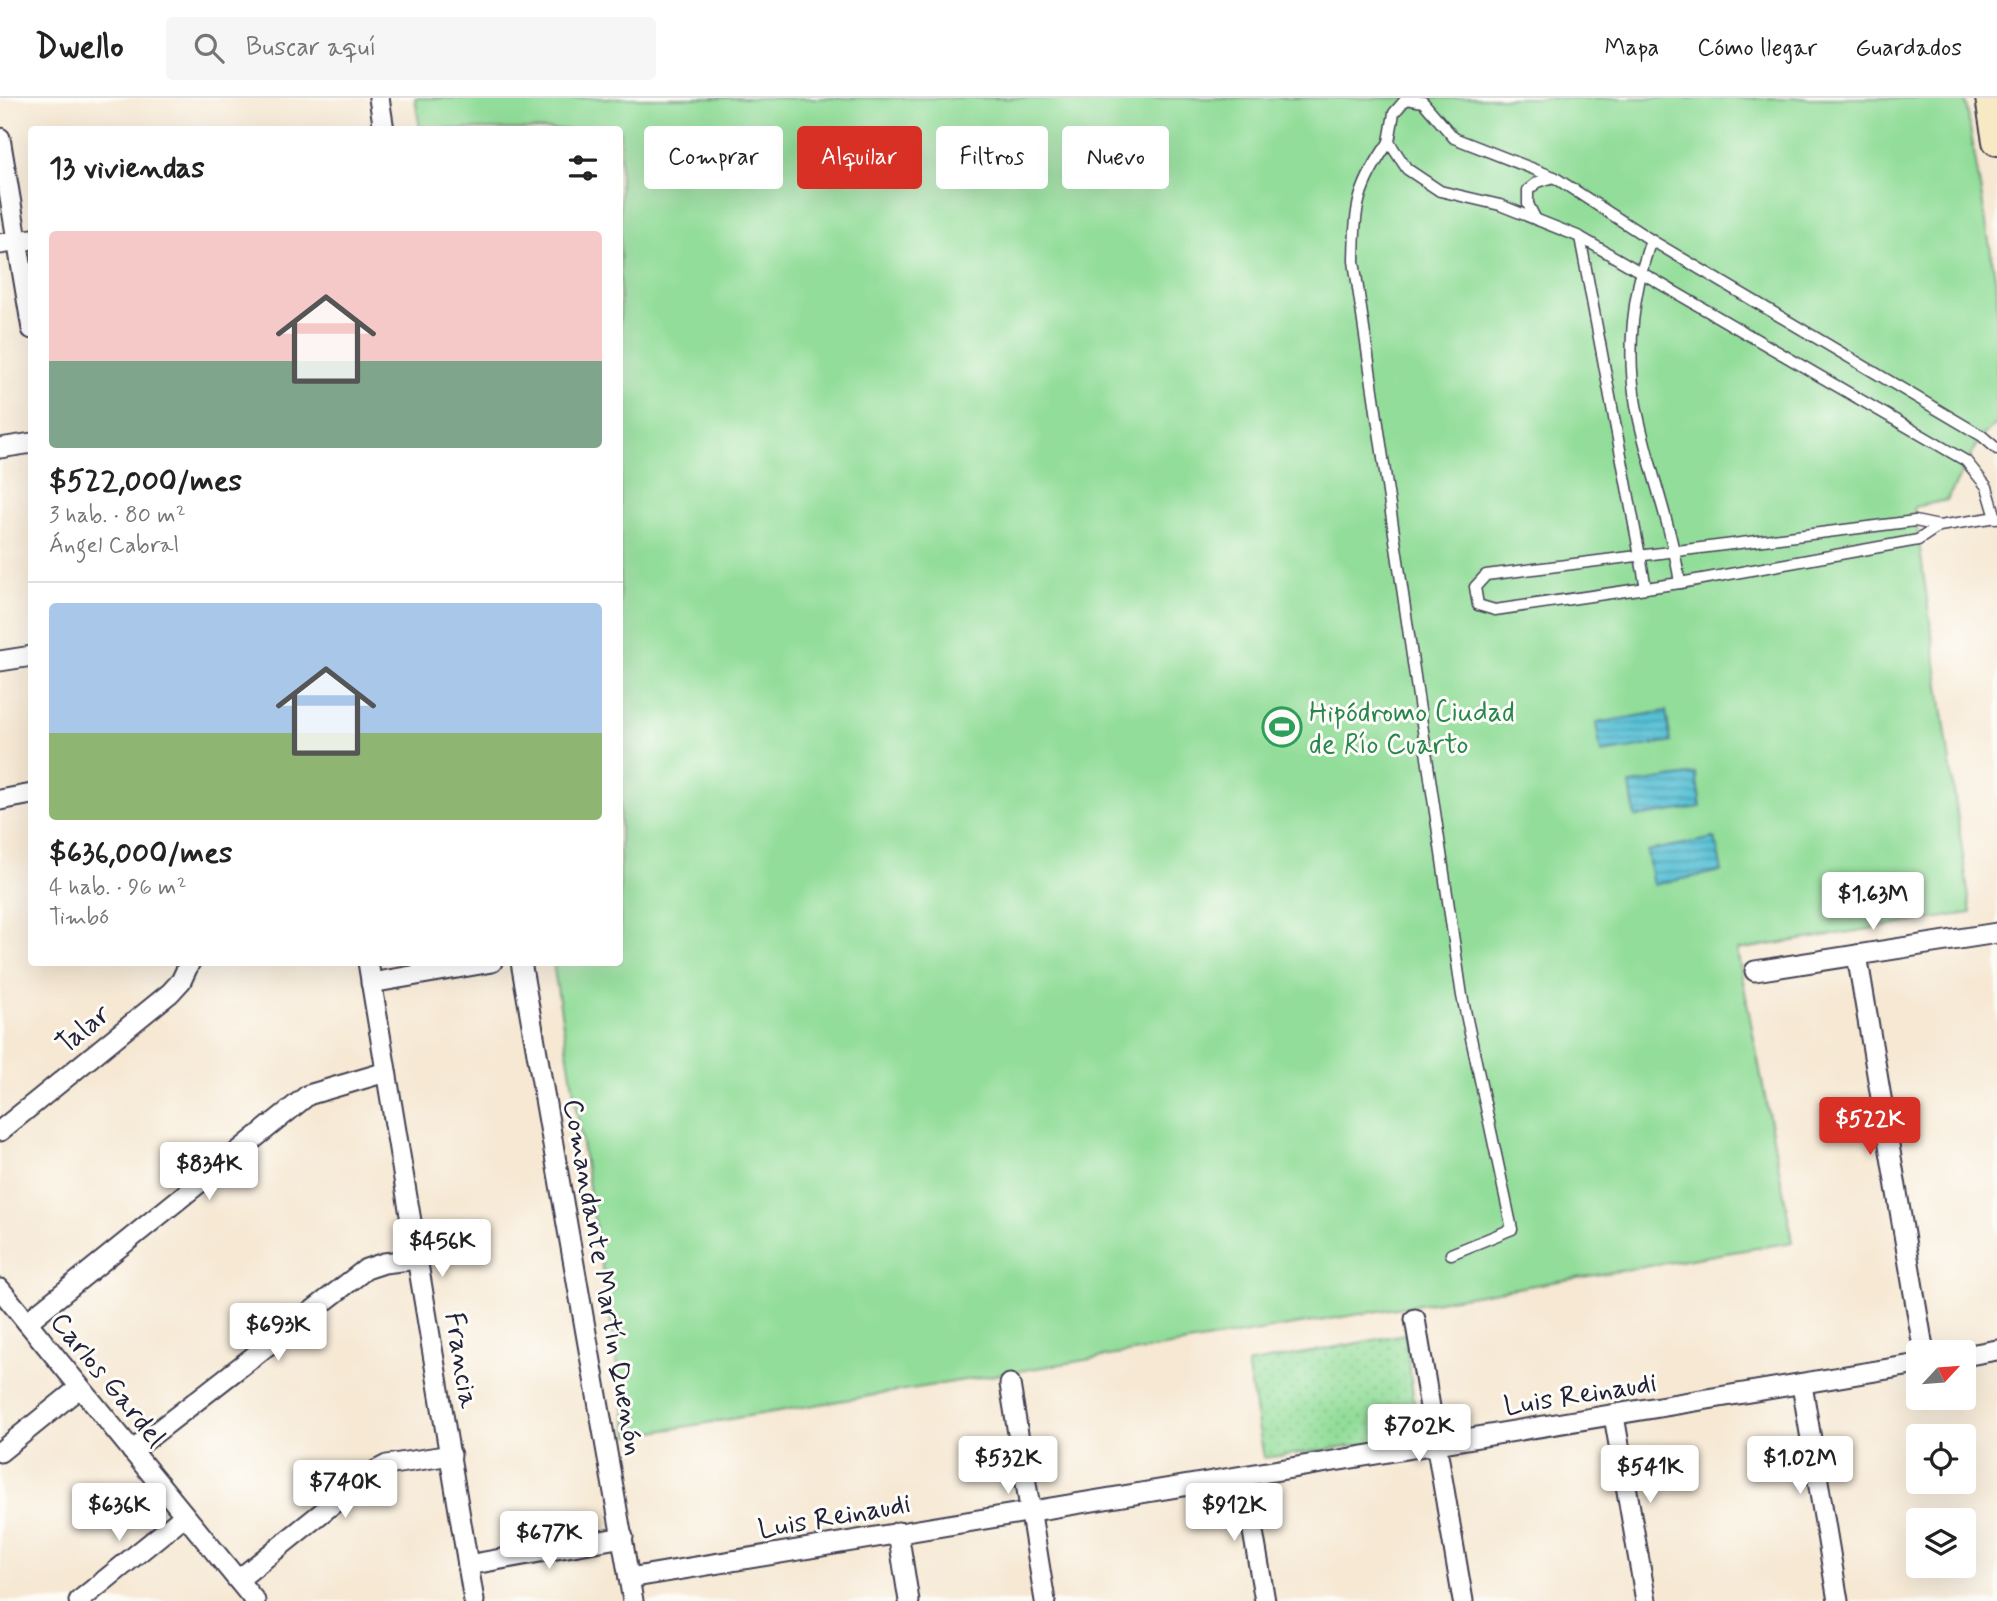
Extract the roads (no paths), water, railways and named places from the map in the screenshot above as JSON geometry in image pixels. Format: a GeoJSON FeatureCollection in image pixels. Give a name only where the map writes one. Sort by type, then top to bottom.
{"type":"FeatureCollection","features":[{"type":"Feature","properties":{"kind":"main road"},"geometry":{"type":"LineString","coordinates":[[1990,98],[1997,137]]}},
{"type":"Feature","properties":{"kind":"street"},"geometry":{"type":"LineString","coordinates":[[379,98],[383,126]]}},
{"type":"Feature","properties":{"kind":"street"},"geometry":{"type":"LineString","coordinates":[[0,138],[28,307]]}},
{"type":"Feature","properties":{"kind":"street"},"geometry":{"type":"LineString","coordinates":[[0,448],[28,444]]}},
{"type":"Feature","properties":{"kind":"street"},"geometry":{"type":"LineString","coordinates":[[0,661],[28,657]]}},
{"type":"Feature","properties":{"kind":"street"},"geometry":{"type":"LineString","coordinates":[[0,800],[28,795]]}},
{"type":"Feature","properties":{"kind":"street"},"geometry":{"type":"LineString","coordinates":[[1755,971],[1997,933]]}},
{"type":"Feature","properties":{"kind":"street"},"geometry":{"type":"LineString","coordinates":[[1857,955],[1922,1340]]}},
{"type":"Feature","properties":{"kind":"street","name":"Talar"},"geometry":{"type":"LineString","coordinates":[[0,1131],[170,993],[181,981],[188,966]]}},
{"type":"Feature","properties":{"kind":"street","name":"Francia"},"geometry":{"type":"LineString","coordinates":[[369,966],[474,1601]]}},
{"type":"Feature","properties":{"kind":"street"},"geometry":{"type":"LineString","coordinates":[[371,983],[469,966]]}},
{"type":"Feature","properties":{"kind":"street","name":"Comandante Martín Quenón"},"geometry":{"type":"LineString","coordinates":[[522,966],[633,1601]]}},
{"type":"Feature","properties":{"kind":"street"},"geometry":{"type":"LineString","coordinates":[[27,1322],[308,1096],[386,1072]]}},
{"type":"Feature","properties":{"kind":"street"},"geometry":{"type":"LineString","coordinates":[[132,1451],[366,1269],[384,1263],[418,1259]]}},
{"type":"Feature","properties":{"kind":"street","name":"Carlos Gardel"},"geometry":{"type":"LineString","coordinates":[[0,1289],[255,1601]]}},
{"type":"Feature","properties":{"kind":"street"},"geometry":{"type":"LineString","coordinates":[[1415,1319],[1463,1601]]}},
{"type":"Feature","properties":{"kind":"street"},"geometry":{"type":"LineString","coordinates":[[1976,1354],[1997,1350]]}},
{"type":"Feature","properties":{"kind":"street","name":"Luis Reinaudi"},"geometry":{"type":"LineString","coordinates":[[629,1578],[1031,1510],[1244,1479],[1436,1444],[1906,1366]]}},
{"type":"Feature","properties":{"kind":"street"},"geometry":{"type":"LineString","coordinates":[[1010,1384],[1045,1601]]}},
{"type":"Feature","properties":{"kind":"street"},"geometry":{"type":"LineString","coordinates":[[1802,1385],[1838,1601]]}},
{"type":"Feature","properties":{"kind":"street"},"geometry":{"type":"LineString","coordinates":[[0,1452],[79,1388]]}},
{"type":"Feature","properties":{"kind":"street"},"geometry":{"type":"LineString","coordinates":[[1614,1416],[1646,1601]]}},
{"type":"Feature","properties":{"kind":"street"},"geometry":{"type":"LineString","coordinates":[[237,1580],[370,1474],[387,1465],[451,1455]]}},
{"type":"Feature","properties":{"kind":"street"},"geometry":{"type":"LineString","coordinates":[[1244,1479],[1265,1601]]}},
{"type":"Feature","properties":{"kind":"street"},"geometry":{"type":"LineString","coordinates":[[79,1601],[184,1516]]}},
{"type":"Feature","properties":{"kind":"street"},"geometry":{"type":"LineString","coordinates":[[898,1532],[909,1601]]}},
{"type":"Feature","properties":{"kind":"street"},"geometry":{"type":"LineString","coordinates":[[468,1565],[623,1537]]}},
{"type":"Feature","properties":{"kind":"lane"},"geometry":{"type":"LineString","coordinates":[[1434,98],[1435,114]]}},
{"type":"Feature","properties":{"kind":"lane"},"geometry":{"type":"LineString","coordinates":[[1451,1254],[1511,1229],[1462,996],[1354,261],[1358,202],[1366,176],[1390,142],[1394,113],[1406,99],[1423,102],[1454,138],[1554,177],[1651,240],[1982,436],[1997,449]]}},
{"type":"Feature","properties":{"kind":"lane"},"geometry":{"type":"LineString","coordinates":[[1390,142],[1407,169],[1440,191],[1500,205],[1580,237],[1966,461],[1987,487],[1996,518],[1939,527],[1918,540],[1680,583],[1495,610],[1478,605],[1475,587],[1486,575],[1640,553],[1915,521],[1939,527]]}},
{"type":"Feature","properties":{"kind":"lane"},"geometry":{"type":"LineString","coordinates":[[1535,218],[1528,204],[1528,190],[1538,182],[1554,177]]}},
{"type":"Feature","properties":{"kind":"lane"},"geometry":{"type":"LineString","coordinates":[[1580,237],[1646,588]]}},
{"type":"Feature","properties":{"kind":"lane"},"geometry":{"type":"LineString","coordinates":[[1651,240],[1640,271],[1632,335],[1636,404],[1675,550],[1680,583]]}},
{"type":"Feature","properties":{"kind":"water"},"geometry":{"type":"Polygon","coordinates":[[[1666,711],[1671,742],[1601,753],[1596,723],[1666,711]]]}},
{"type":"Feature","properties":{"kind":"water"},"geometry":{"type":"Polygon","coordinates":[[[1696,774],[1701,807],[1635,817],[1630,784],[1696,774]]]}},
{"type":"Feature","properties":{"kind":"water"},"geometry":{"type":"Polygon","coordinates":[[[1715,838],[1722,871],[1653,885],[1647,851],[1715,838]]]}},
{"type":"Feature","properties":{"kind":"place","name":"Hipódromo Ciudad de Río Cuarto"},"geometry":{"type":"Point","coordinates":[1282,727]}}]}
